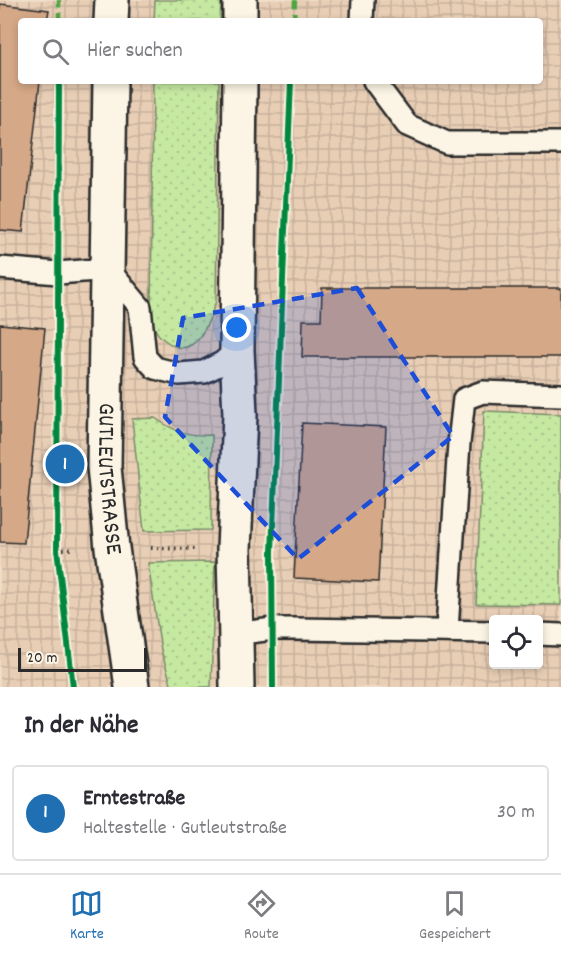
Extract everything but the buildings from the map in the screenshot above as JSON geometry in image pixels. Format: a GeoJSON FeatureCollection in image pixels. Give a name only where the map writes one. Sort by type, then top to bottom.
{"type":"FeatureCollection","features":[{"type":"Feature","properties":{"kind":"main road"},"geometry":{"type":"LineString","coordinates":[[111,18],[112,0]]}},
{"type":"Feature","properties":{"kind":"main road"},"geometry":{"type":"LineString","coordinates":[[240,0],[240,18]]}},
{"type":"Feature","properties":{"kind":"main road","name":"GUTLEUTSTRASSE"},"geometry":{"type":"LineString","coordinates":[[110,84],[104,467],[112,548],[132,687]]}},
{"type":"Feature","properties":{"kind":"main road"},"geometry":{"type":"LineString","coordinates":[[237,687],[234,634],[234,549],[240,415],[237,350],[240,84]]}},
{"type":"Feature","properties":{"kind":"lane"},"geometry":{"type":"LineString","coordinates":[[362,18],[363,0]]}},
{"type":"Feature","properties":{"kind":"lane"},"geometry":{"type":"LineString","coordinates":[[376,84],[406,124],[447,143],[561,143]]}},
{"type":"Feature","properties":{"kind":"lane"},"geometry":{"type":"LineString","coordinates":[[0,267],[58,273],[108,269],[140,307],[145,357],[155,368],[179,374],[204,372],[222,363],[237,350]]}},
{"type":"Feature","properties":{"kind":"lane"},"geometry":{"type":"LineString","coordinates":[[447,630],[464,399],[483,392],[561,395]]}},
{"type":"Feature","properties":{"kind":"lane"},"geometry":{"type":"LineString","coordinates":[[234,634],[273,629],[489,632]]}},
{"type":"Feature","properties":{"kind":"lane"},"geometry":{"type":"LineString","coordinates":[[543,634],[561,635]]}},
{"type":"Feature","properties":{"kind":"path"},"geometry":{"type":"LineString","coordinates":[[112,548],[234,549]]}},
{"type":"Feature","properties":{"kind":"highlighted area"},"geometry":{"type":"Polygon","coordinates":[[[357,288],[453,436],[298,559],[165,417],[183,318],[357,288]]]}},
{"type":"Feature","properties":{"kind":"shaded area"},"geometry":{"type":"Polygon","coordinates":[[[0,0],[561,0],[561,687],[0,687],[0,0]]]}},
{"type":"Feature","properties":{"kind":"green space"},"geometry":{"type":"Polygon","coordinates":[[[155,0],[221,0],[220,18],[154,18],[155,0]]]}},
{"type":"Feature","properties":{"kind":"green space"},"geometry":{"type":"Polygon","coordinates":[[[153,84],[219,84],[216,301],[202,334],[189,346],[181,348],[172,345],[161,337],[151,321],[153,84]]]}},
{"type":"Feature","properties":{"kind":"green space"},"geometry":{"type":"Polygon","coordinates":[[[484,411],[561,414],[561,605],[476,604],[484,411]]]}},
{"type":"Feature","properties":{"kind":"green space"},"geometry":{"type":"Polygon","coordinates":[[[155,418],[182,432],[212,435],[211,530],[144,531],[132,419],[155,418]]]}},
{"type":"Feature","properties":{"kind":"green space"},"geometry":{"type":"Polygon","coordinates":[[[215,562],[211,687],[172,687],[161,650],[148,563],[215,562]]]}},
{"type":"Feature","properties":{"kind":"marked path"},"geometry":{"type":"LineString","coordinates":[[59,0],[59,18]]}},
{"type":"Feature","properties":{"kind":"marked path"},"geometry":{"type":"LineString","coordinates":[[294,18],[295,0]]}},
{"type":"Feature","properties":{"kind":"cycle path"},"geometry":{"type":"LineString","coordinates":[[59,84],[57,549],[73,687]]}},
{"type":"Feature","properties":{"kind":"cycle path"},"geometry":{"type":"LineString","coordinates":[[273,687],[272,552],[291,84]]}},
{"type":"Feature","properties":{"kind":"place","name":"Erntestraße"},"geometry":{"type":"Point","coordinates":[65,464]}}]}
